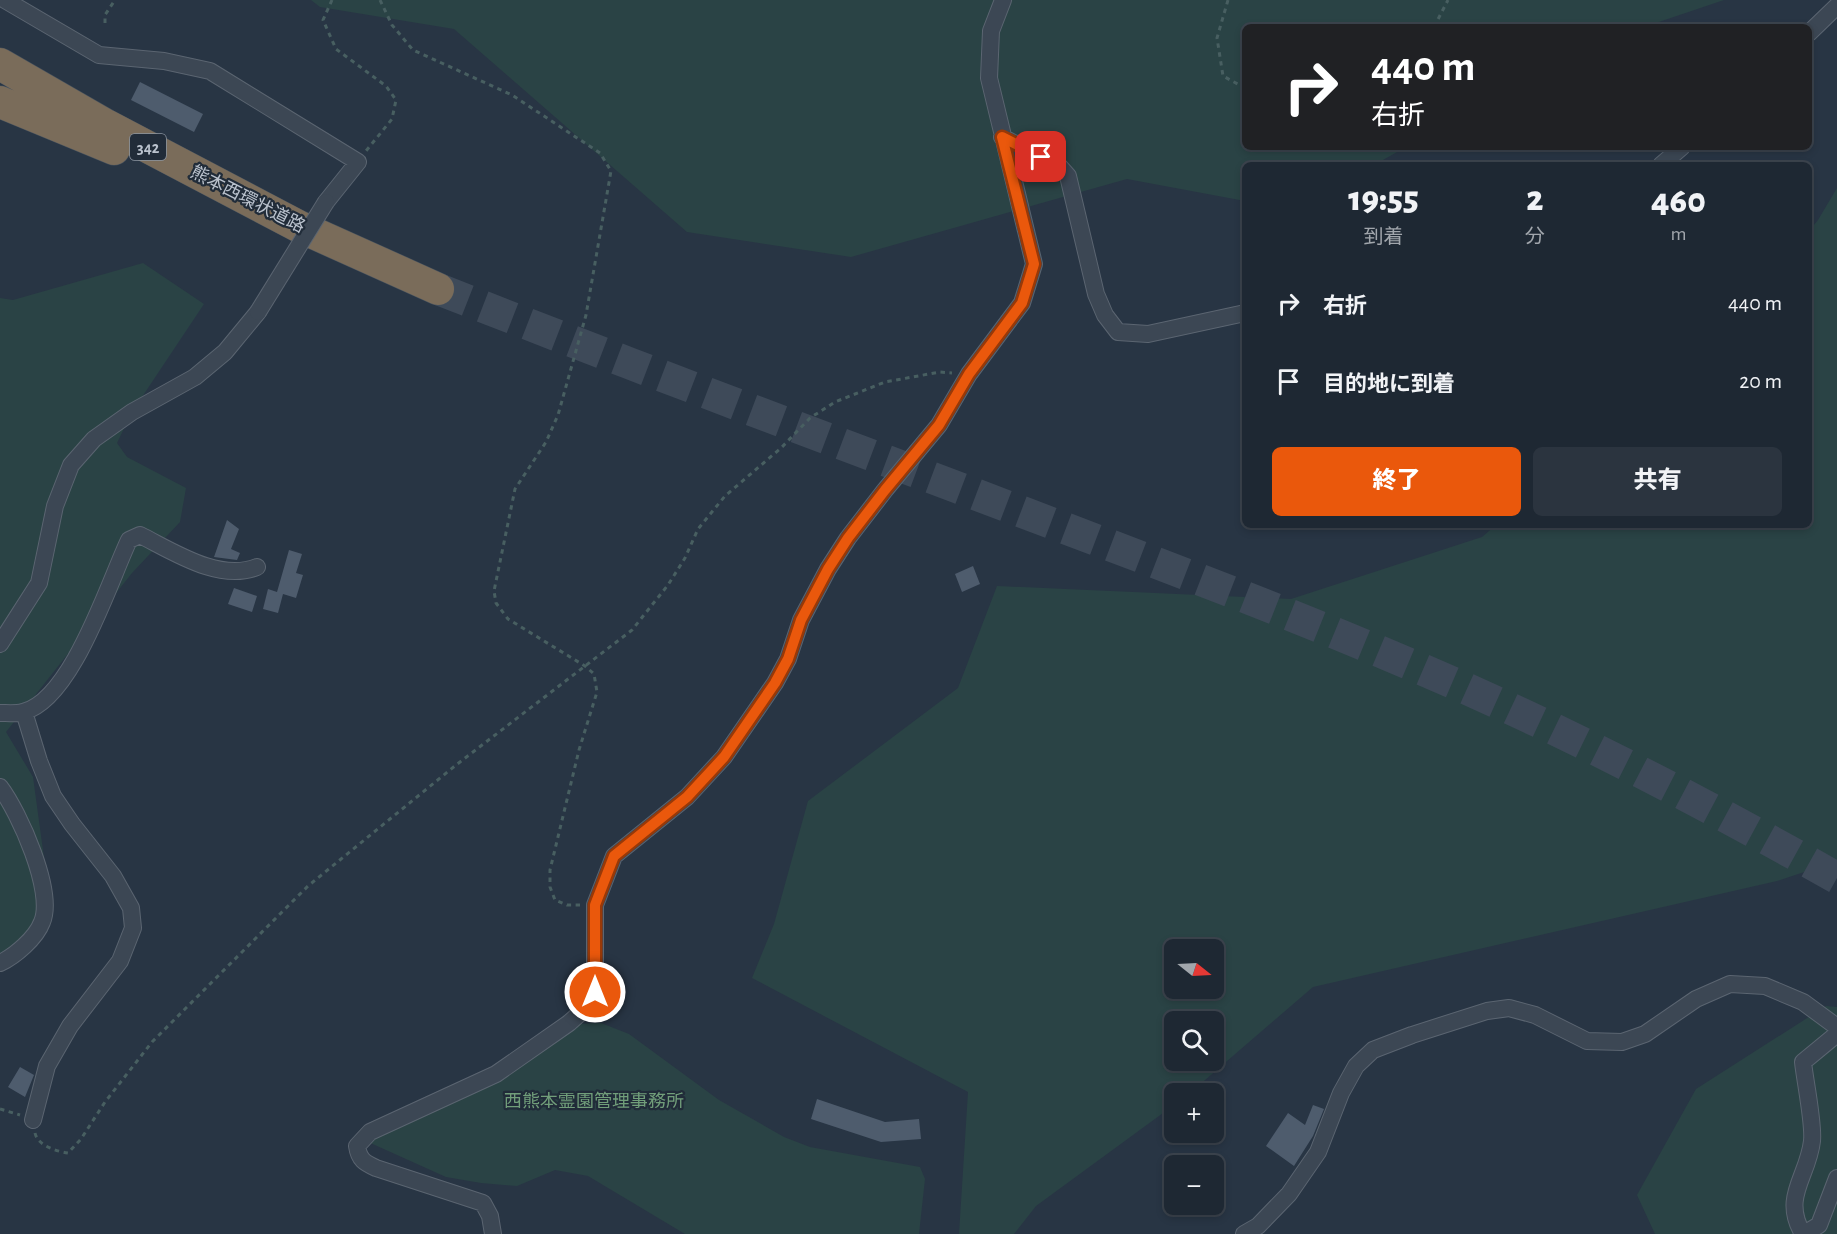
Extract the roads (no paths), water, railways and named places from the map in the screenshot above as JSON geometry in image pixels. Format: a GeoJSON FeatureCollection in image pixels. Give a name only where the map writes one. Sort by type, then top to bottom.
{"type":"FeatureCollection","features":[{"type":"Feature","properties":{"kind":"highway"},"geometry":{"type":"LineString","coordinates":[[0,41],[81,96],[298,226]]}},
{"type":"Feature","properties":{"kind":"highway","name":"熊本西環状道路"},"geometry":{"type":"LineString","coordinates":[[0,64],[106,124],[298,226],[438,289]]}},
{"type":"Feature","properties":{"kind":"highway"},"geometry":{"type":"LineString","coordinates":[[0,102],[298,226]]}},
{"type":"Feature","properties":{"kind":"street"},"geometry":{"type":"LineString","coordinates":[[0,644],[39,583],[55,506],[70,465],[94,439],[132,412],[195,377],[225,352],[258,312],[326,202],[357,162],[210,71],[164,61],[99,55],[5,0]]}},
{"type":"Feature","properties":{"kind":"street"},"geometry":{"type":"LineString","coordinates":[[493,1234],[490,1216],[483,1203],[370,1165],[358,1155],[357,1146],[370,1132],[496,1074],[569,1023],[587,1007],[595,992],[595,905],[614,856],[687,797],[724,757],[788,659],[801,620],[828,569],[885,490],[939,425],[969,374],[1022,303],[1034,264],[989,78],[991,31],[1003,0]]}},
{"type":"Feature","properties":{"kind":"street"},"geometry":{"type":"LineString","coordinates":[[1812,30],[1837,6]]}},
{"type":"Feature","properties":{"kind":"street"},"geometry":{"type":"LineString","coordinates":[[1002,137],[1060,168],[1068,176],[1096,294],[1105,315],[1118,332],[1148,334],[1242,314]]}},
{"type":"Feature","properties":{"kind":"street"},"geometry":{"type":"LineString","coordinates":[[1664,162],[1678,150]]}},
{"type":"Feature","properties":{"kind":"street"},"geometry":{"type":"LineString","coordinates":[[0,713],[24,712],[45,698],[64,677],[90,634],[129,540],[140,536],[195,563],[227,570],[247,571],[257,567]]}},
{"type":"Feature","properties":{"kind":"street"},"geometry":{"type":"LineString","coordinates":[[24,712],[39,761],[53,796],[113,876],[131,908],[133,928],[120,961],[70,1026],[47,1066],[33,1119]]}},
{"type":"Feature","properties":{"kind":"street"},"geometry":{"type":"LineString","coordinates":[[0,788],[22,826],[46,899],[43,921],[31,938],[0,963]]}},
{"type":"Feature","properties":{"kind":"street"},"geometry":{"type":"LineString","coordinates":[[1244,1234],[1258,1226],[1289,1194],[1318,1152],[1341,1093],[1356,1066],[1373,1050],[1412,1035],[1487,1011],[1509,1008],[1535,1015],[1587,1041],[1622,1042],[1645,1034],[1696,999],[1730,984],[1765,986],[1803,1002],[1837,1027]]}},
{"type":"Feature","properties":{"kind":"street"},"geometry":{"type":"LineString","coordinates":[[1837,1034],[1803,1062],[1813,1140],[1793,1205],[1794,1220],[1803,1234],[1819,1225],[1837,1178]]}},
{"type":"Feature","properties":{"kind":"tunnel"},"geometry":{"type":"LineString","coordinates":[[438,289],[1301,619],[1414,666],[1522,714],[1628,766],[1837,878]]}},
{"type":"Feature","properties":{"kind":"park label","name":"西熊本霊園管理事務所"},"geometry":{"type":"Point","coordinates":[594,1101]}}]}
